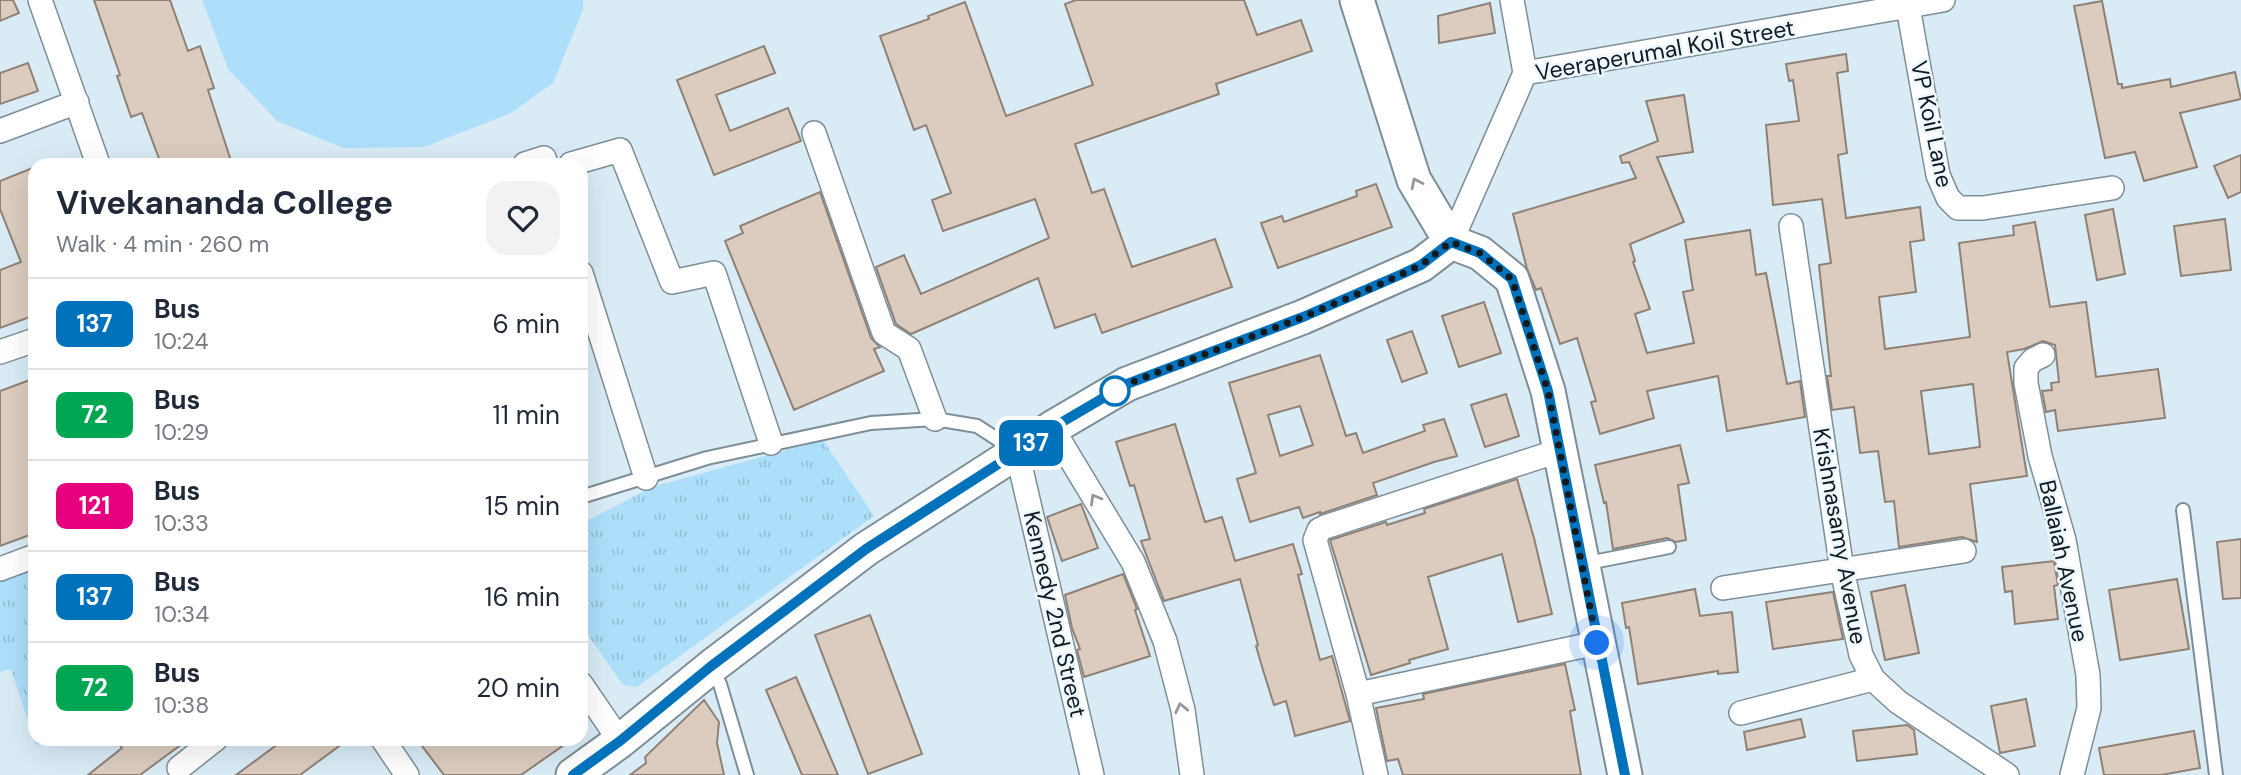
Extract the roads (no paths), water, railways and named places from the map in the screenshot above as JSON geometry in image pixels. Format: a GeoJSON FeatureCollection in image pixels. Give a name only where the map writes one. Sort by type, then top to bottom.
{"type":"FeatureCollection","features":[{"type":"Feature","properties":{"kind":"main road"},"geometry":{"type":"LineString","coordinates":[[1357,0],[1413,180],[1451,242],[1480,253],[1512,279],[1548,391],[1625,775]]}},
{"type":"Feature","properties":{"kind":"main road"},"geometry":{"type":"LineString","coordinates":[[573,775],[866,549],[1052,428],[1127,384],[1303,317],[1421,265],[1451,242]]}},
{"type":"Feature","properties":{"kind":"street"},"geometry":{"type":"LineString","coordinates":[[40,0],[96,158]]}},
{"type":"Feature","properties":{"kind":"street"},"geometry":{"type":"LineString","coordinates":[[1512,0],[1525,73]]}},
{"type":"Feature","properties":{"kind":"street","name":"Veeraperumal Koil Street"},"geometry":{"type":"LineString","coordinates":[[1451,242],[1525,73],[1926,2]]}},
{"type":"Feature","properties":{"kind":"street","name":"VP Koil Lane"},"geometry":{"type":"LineString","coordinates":[[1926,2],[1938,175],[1948,198],[1958,208],[1983,208],[2112,188]]}},
{"type":"Feature","properties":{"kind":"street"},"geometry":{"type":"LineString","coordinates":[[0,131],[77,103]]}},
{"type":"Feature","properties":{"kind":"street"},"geometry":{"type":"LineString","coordinates":[[814,133],[884,333],[909,349],[935,419]]}},
{"type":"Feature","properties":{"kind":"street"},"geometry":{"type":"LineString","coordinates":[[588,159],[620,150],[672,282],[714,273],[771,443]]}},
{"type":"Feature","properties":{"kind":"street","name":"Krishnasamy Avenue"},"geometry":{"type":"LineString","coordinates":[[1791,226],[1842,570],[1861,655],[1872,679],[1898,702],[2007,775]]}},
{"type":"Feature","properties":{"kind":"street"},"geometry":{"type":"LineString","coordinates":[[588,295],[646,478]]}},
{"type":"Feature","properties":{"kind":"street"},"geometry":{"type":"LineString","coordinates":[[0,352],[28,342]]}},
{"type":"Feature","properties":{"kind":"street","name":"Ballaiah Avenue"},"geometry":{"type":"LineString","coordinates":[[2043,355],[2033,360],[2026,368],[2026,383],[2040,456],[2064,540],[2088,675],[2089,708],[2072,775]]}},
{"type":"Feature","properties":{"kind":"street"},"geometry":{"type":"LineString","coordinates":[[1052,428],[1133,562],[1165,641],[1182,710],[1192,775]]}},
{"type":"Feature","properties":{"kind":"street"},"geometry":{"type":"LineString","coordinates":[[1376,775],[1358,694],[1314,540],[1319,530],[1561,450]]}},
{"type":"Feature","properties":{"kind":"street","name":"Kennedy 2nd Street"},"geometry":{"type":"LineString","coordinates":[[1017,452],[1092,775]]}},
{"type":"Feature","properties":{"kind":"street"},"geometry":{"type":"LineString","coordinates":[[1723,588],[1964,551]]}},
{"type":"Feature","properties":{"kind":"street"},"geometry":{"type":"LineString","coordinates":[[0,569],[28,559]]}},
{"type":"Feature","properties":{"kind":"street"},"geometry":{"type":"LineString","coordinates":[[1358,694],[1597,643]]}},
{"type":"Feature","properties":{"kind":"street"},"geometry":{"type":"LineString","coordinates":[[1741,713],[1872,679]]}},
{"type":"Feature","properties":{"kind":"street"},"geometry":{"type":"LineString","coordinates":[[588,694],[620,741]]}},
{"type":"Feature","properties":{"kind":"street"},"geometry":{"type":"LineString","coordinates":[[178,768],[207,746]]}},
{"type":"Feature","properties":{"kind":"street"},"geometry":{"type":"LineString","coordinates":[[387,746],[407,775]]}},
{"type":"Feature","properties":{"kind":"lane"},"geometry":{"type":"LineString","coordinates":[[588,495],[707,458],[871,423],[935,419],[977,426],[1017,452]]}},
{"type":"Feature","properties":{"kind":"lane"},"geometry":{"type":"LineString","coordinates":[[2183,510],[2216,775]]}},
{"type":"Feature","properties":{"kind":"lane"},"geometry":{"type":"LineString","coordinates":[[1583,565],[1669,547]]}},
{"type":"Feature","properties":{"kind":"lane"},"geometry":{"type":"LineString","coordinates":[[710,667],[720,684],[747,775]]}}]}
